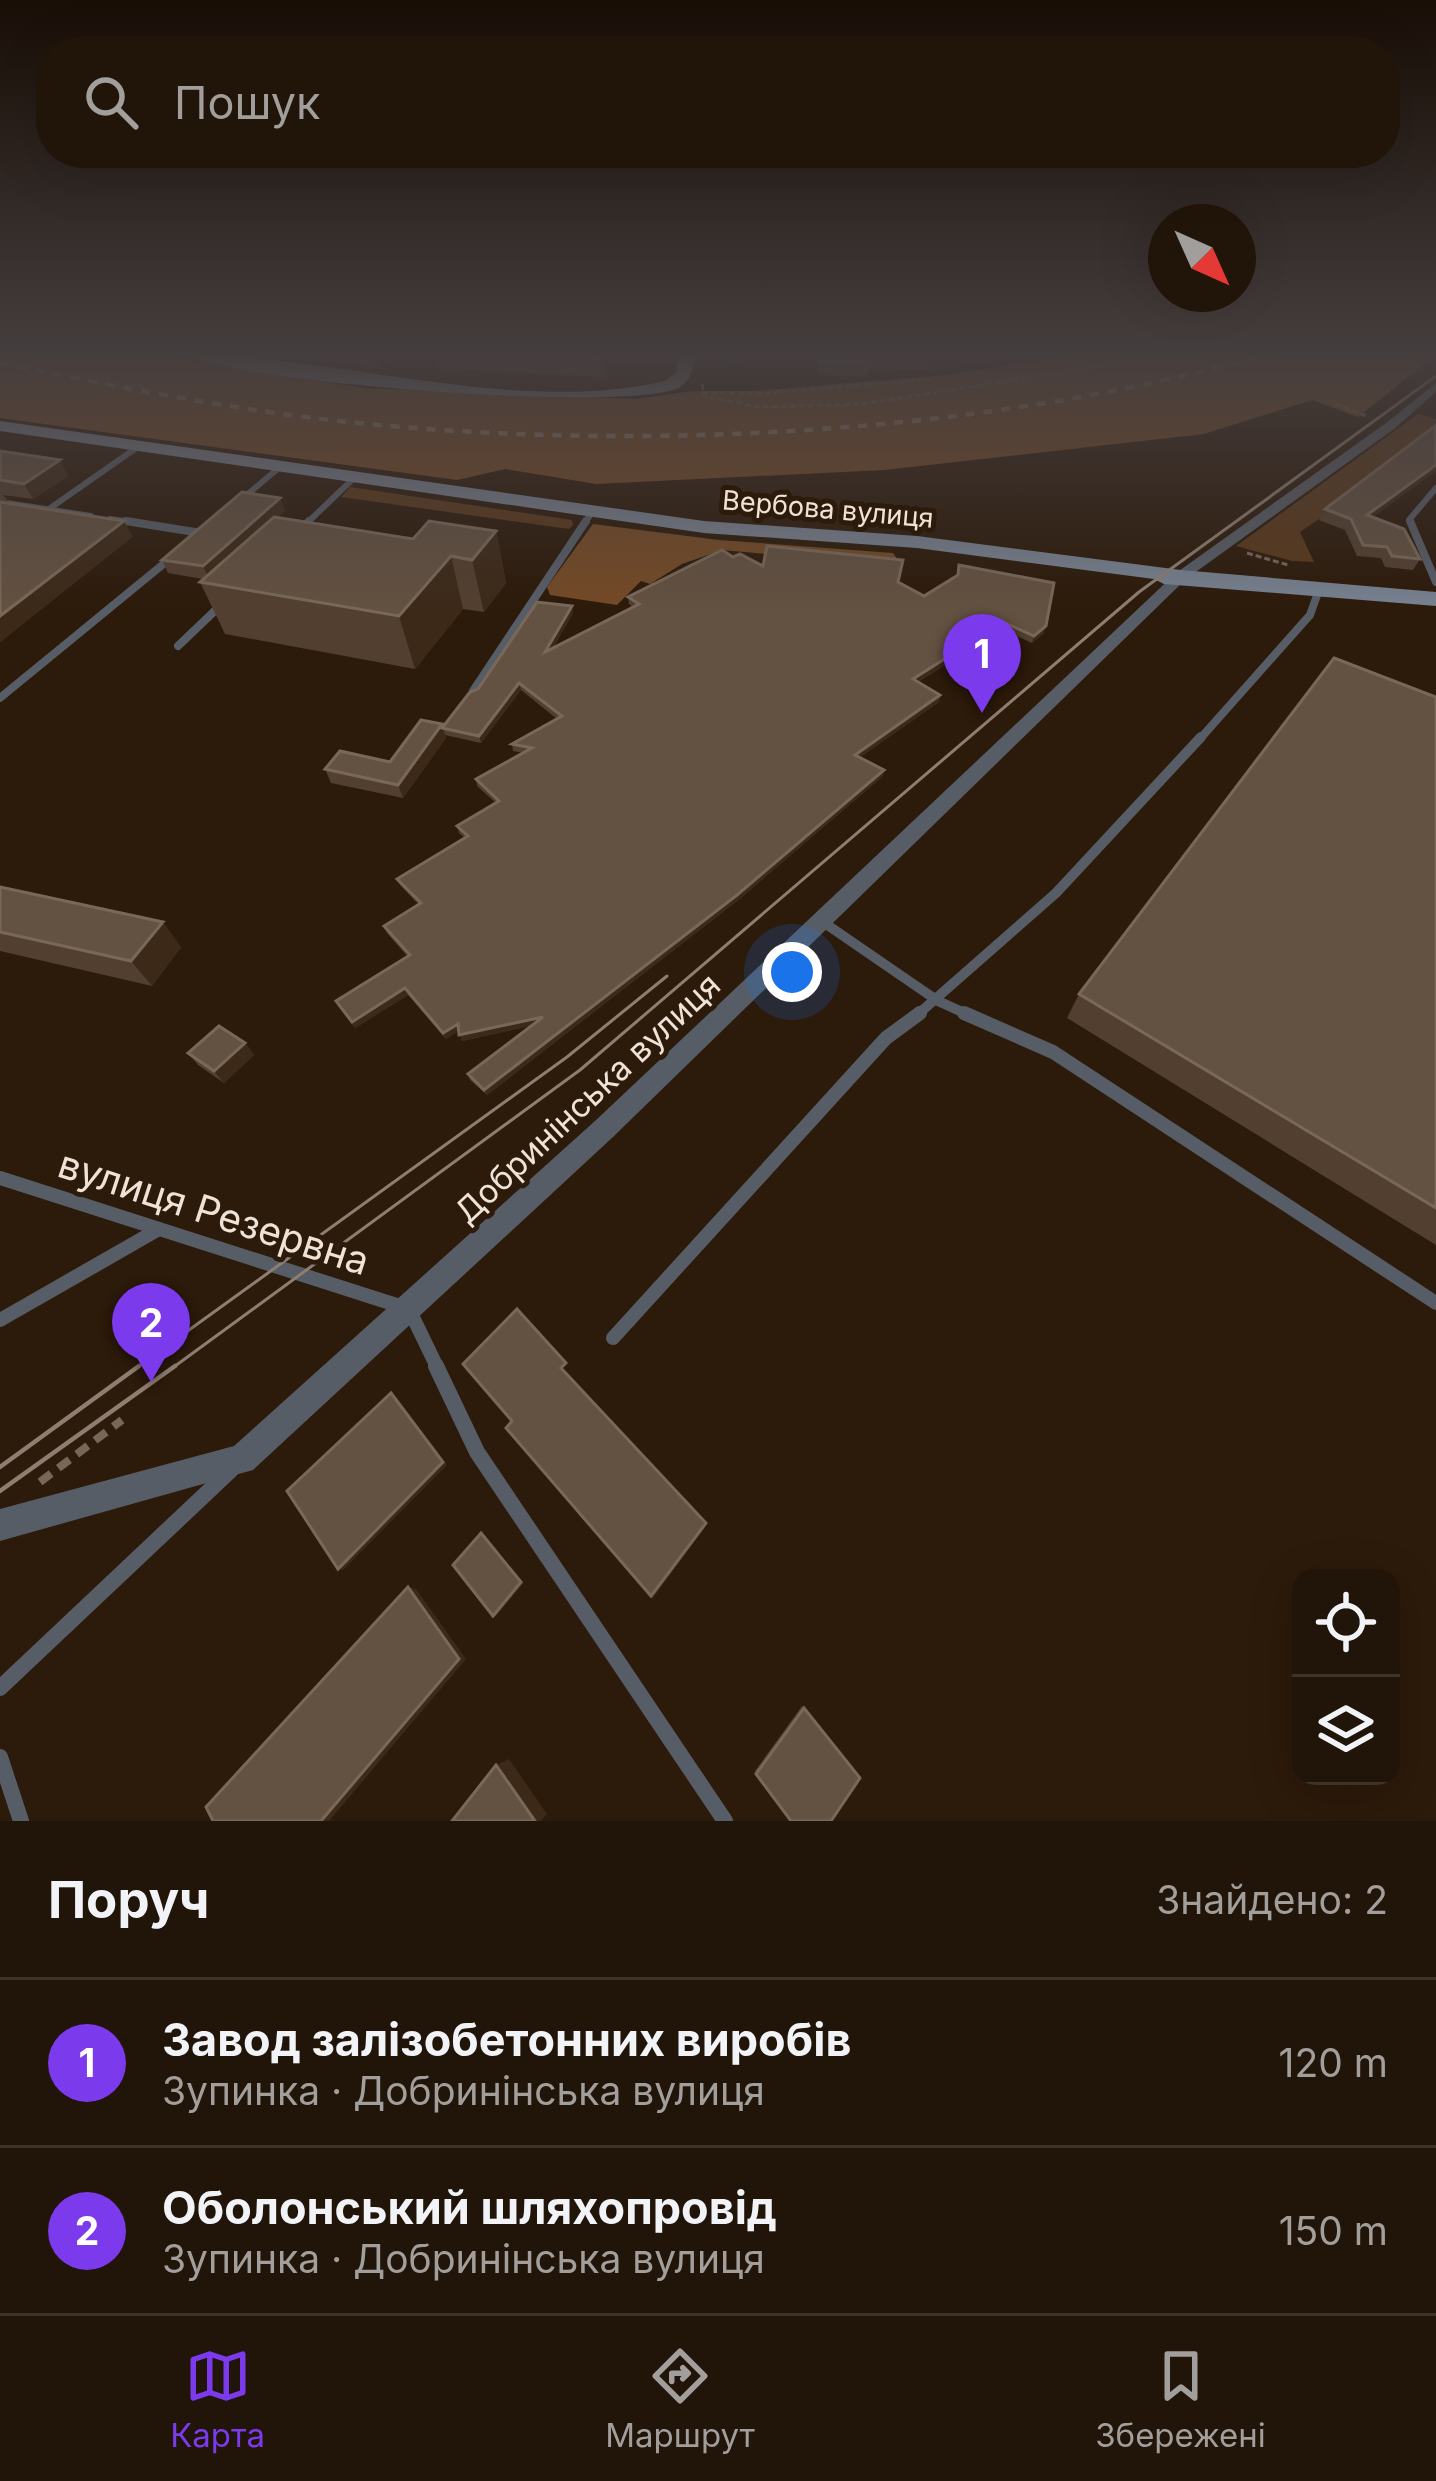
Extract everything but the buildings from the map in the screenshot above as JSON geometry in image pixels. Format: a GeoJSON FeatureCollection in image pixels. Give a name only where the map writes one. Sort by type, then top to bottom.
{"type":"FeatureCollection","features":[{"type":"Feature","properties":{"kind":"main road","name":"Вербова вулиця"},"geometry":{"type":"LineString","coordinates":[[97,440],[704,527],[917,542],[1082,562],[1152,580],[1181,576],[1436,599]]}},
{"type":"Feature","properties":{"kind":"street","name":"Добринінська вулиця"},"geometry":{"type":"LineString","coordinates":[[0,1526],[242,1460],[823,922],[1181,576],[1371,440]]}},
{"type":"Feature","properties":{"kind":"lane"},"geometry":{"type":"LineString","coordinates":[[49,509],[139,446]]}},
{"type":"Feature","properties":{"kind":"lane"},"geometry":{"type":"LineString","coordinates":[[237,503],[281,466]]}},
{"type":"Feature","properties":{"kind":"lane"},"geometry":{"type":"LineString","coordinates":[[293,536],[355,477]]}},
{"type":"Feature","properties":{"kind":"lane"},"geometry":{"type":"LineString","coordinates":[[1436,488],[1409,520],[1436,582]]}},
{"type":"Feature","properties":{"kind":"lane"},"geometry":{"type":"LineString","coordinates":[[0,502],[201,533]]}},
{"type":"Feature","properties":{"kind":"lane"},"geometry":{"type":"LineString","coordinates":[[473,691],[593,511]]}},
{"type":"Feature","properties":{"kind":"lane"},"geometry":{"type":"LineString","coordinates":[[0,698],[219,518]]}},
{"type":"Feature","properties":{"kind":"lane"},"geometry":{"type":"LineString","coordinates":[[613,1338],[886,1038],[938,1001],[1034,915],[1310,615],[1320,587]]}},
{"type":"Feature","properties":{"kind":"lane"},"geometry":{"type":"LineString","coordinates":[[178,646],[230,596]]}},
{"type":"Feature","properties":{"kind":"lane"},"geometry":{"type":"LineString","coordinates":[[823,922],[938,1001],[1053,1052],[1436,1303]]}},
{"type":"Feature","properties":{"kind":"lane","name":"вулиця Резервна"},"geometry":{"type":"LineString","coordinates":[[0,1178],[409,1309]]}},
{"type":"Feature","properties":{"kind":"lane"},"geometry":{"type":"LineString","coordinates":[[0,1320],[159,1229]]}},
{"type":"Feature","properties":{"kind":"lane"},"geometry":{"type":"LineString","coordinates":[[409,1309],[477,1452],[725,1821]]}},
{"type":"Feature","properties":{"kind":"lane"},"geometry":{"type":"LineString","coordinates":[[0,1688],[242,1460]]}},
{"type":"Feature","properties":{"kind":"lane"},"geometry":{"type":"LineString","coordinates":[[0,1757],[21,1821]]}},
{"type":"Feature","properties":{"kind":"path"},"geometry":{"type":"LineString","coordinates":[[1230,548],[1288,565]]}},
{"type":"Feature","properties":{"kind":"path"},"geometry":{"type":"LineString","coordinates":[[39,1484],[122,1420]]}},
{"type":"Feature","properties":{"kind":"shaded area"},"geometry":{"type":"Polygon","coordinates":[[[162,440],[1151,440],[884,470],[596,484],[505,469],[457,480],[162,440]]]}},
{"type":"Feature","properties":{"kind":"shaded area"},"geometry":{"type":"Polygon","coordinates":[[[1382,440],[1435,440],[1300,532],[1314,562],[1236,546],[1382,440]]]}},
{"type":"Feature","properties":{"kind":"shaded area"},"geometry":{"type":"Polygon","coordinates":[[[350,487],[572,520],[573,525],[569,529],[341,497],[350,487]]]}},
{"type":"Feature","properties":{"kind":"shaded area"},"geometry":{"type":"Polygon","coordinates":[[[593,524],[719,540],[893,553],[902,566],[722,550],[682,564],[650,584],[641,581],[617,605],[550,595],[547,587],[593,524]]]}},
{"type":"Feature","properties":{"kind":"tram line"},"geometry":{"type":"LineString","coordinates":[[171,1369],[580,1070],[1139,592],[1348,440]]}},
{"type":"Feature","properties":{"kind":"tram line"},"geometry":{"type":"LineString","coordinates":[[135,1369],[567,1057],[667,976]]}},
{"type":"Feature","properties":{"kind":"tram line"},"geometry":{"type":"LineString","coordinates":[[0,1467],[139,1366]]}},
{"type":"Feature","properties":{"kind":"tram line"},"geometry":{"type":"LineString","coordinates":[[0,1491],[175,1366]]}},
{"type":"Feature","properties":{"kind":"place","name":"Завод залізобетонних виробів"},"geometry":{"type":"Point","coordinates":[982,713]}},
{"type":"Feature","properties":{"kind":"place","name":"Оболонський шляхопровід"},"geometry":{"type":"Point","coordinates":[151,1382]}}]}
